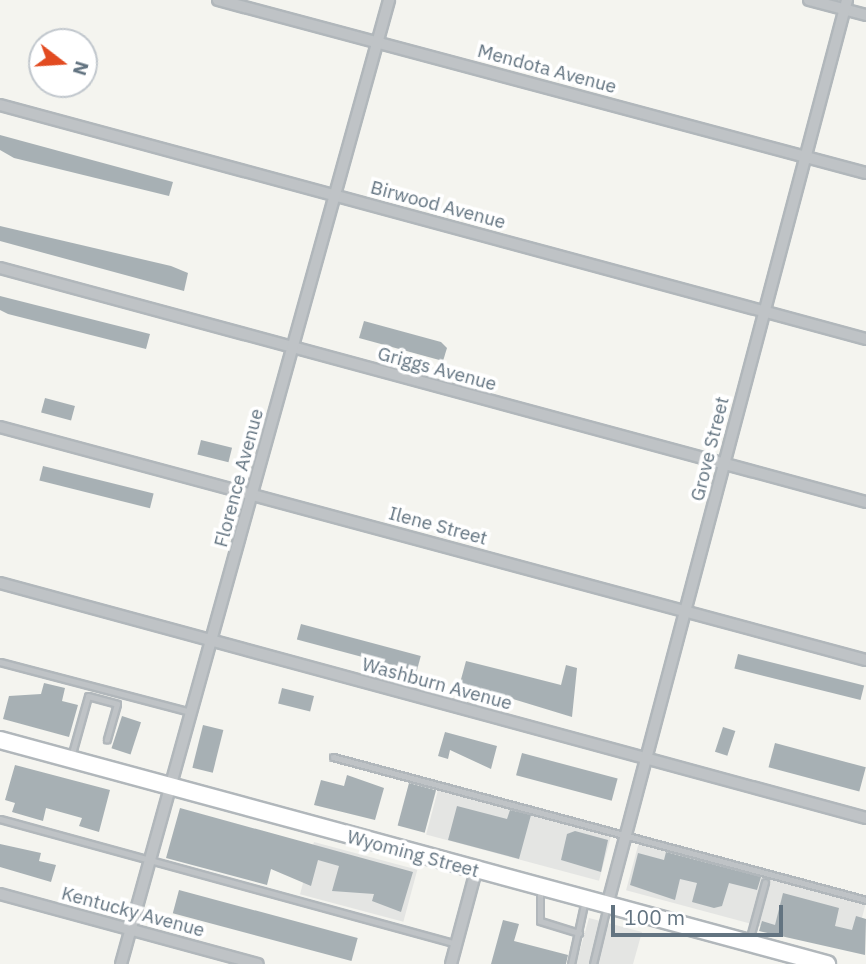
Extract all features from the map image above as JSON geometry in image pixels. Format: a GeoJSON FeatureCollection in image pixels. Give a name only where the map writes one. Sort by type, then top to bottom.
{"type":"FeatureCollection","features":[{"type":"Feature","properties":{"kind":"street","name":"Mendota Avenue"},"geometry":{"type":"LineString","coordinates":[[218,0],[866,173]]}},
{"type":"Feature","properties":{"kind":"street","name":"Florence Avenue"},"geometry":{"type":"LineString","coordinates":[[121,964],[172,789],[389,0]]}},
{"type":"Feature","properties":{"kind":"street"},"geometry":{"type":"LineString","coordinates":[[809,0],[845,4],[866,15]]}},
{"type":"Feature","properties":{"kind":"street","name":"Grove Street"},"geometry":{"type":"LineString","coordinates":[[607,906],[648,760],[845,4]]}},
{"type":"Feature","properties":{"kind":"street","name":"Birwood Avenue"},"geometry":{"type":"LineString","coordinates":[[0,105],[866,339]]}},
{"type":"Feature","properties":{"kind":"street","name":"Griggs Avenue"},"geometry":{"type":"LineString","coordinates":[[0,268],[866,502]]}},
{"type":"Feature","properties":{"kind":"street","name":"Ilene Street"},"geometry":{"type":"LineString","coordinates":[[0,427],[866,660]]}},
{"type":"Feature","properties":{"kind":"street","name":"Washburn Avenue"},"geometry":{"type":"LineString","coordinates":[[0,583],[866,818]]}},
{"type":"Feature","properties":{"kind":"street","name":"Wyoming Street"},"geometry":{"type":"LineString","coordinates":[[0,740],[585,901],[827,964]]}},
{"type":"Feature","properties":{"kind":"street"},"geometry":{"type":"LineString","coordinates":[[451,964],[476,871]]}},
{"type":"Feature","properties":{"kind":"street","name":"Kentucky Avenue"},"geometry":{"type":"LineString","coordinates":[[0,894],[258,964]]}},
{"type":"Feature","properties":{"kind":"lane"},"geometry":{"type":"LineString","coordinates":[[0,662],[193,713]]}},
{"type":"Feature","properties":{"kind":"lane"},"geometry":{"type":"LineString","coordinates":[[71,760],[88,696],[117,704],[107,740]]}},
{"type":"Feature","properties":{"kind":"lane"},"geometry":{"type":"LineString","coordinates":[[333,757],[866,900]]}},
{"type":"Feature","properties":{"kind":"lane"},"geometry":{"type":"LineString","coordinates":[[0,819],[152,858],[456,944]]}},
{"type":"Feature","properties":{"kind":"lane"},"geometry":{"type":"LineString","coordinates":[[748,944],[765,882]]}},
{"type":"Feature","properties":{"kind":"lane"},"geometry":{"type":"LineString","coordinates":[[540,888],[540,921],[579,933]]}},
{"type":"Feature","properties":{"kind":"lane"},"geometry":{"type":"LineString","coordinates":[[571,964],[585,901]]}},
{"type":"Feature","properties":{"kind":"lane"},"geometry":{"type":"LineString","coordinates":[[593,964],[607,906]]}},
{"type":"Feature","properties":{"kind":"shaded area"},"geometry":{"type":"Polygon","coordinates":[[[438,790],[611,836],[599,881],[426,834],[438,790]]]}},
{"type":"Feature","properties":{"kind":"shaded area"},"geometry":{"type":"Polygon","coordinates":[[[314,842],[417,870],[403,922],[300,894],[314,842]]]}},
{"type":"Feature","properties":{"kind":"shaded area"},"geometry":{"type":"Polygon","coordinates":[[[639,842],[866,903],[853,951],[626,890],[639,842]]]}},
{"type":"Feature","properties":{"kind":"shaded area"},"geometry":{"type":"Polygon","coordinates":[[[589,918],[642,932],[633,964],[576,964],[589,918]]]}},
{"type":"Feature","properties":{"kind":"building"},"geometry":{"type":"Polygon","coordinates":[[[0,135],[173,182],[169,196],[14,158],[0,150],[0,135]]]}},
{"type":"Feature","properties":{"kind":"building"},"geometry":{"type":"Polygon","coordinates":[[[0,226],[171,266],[188,273],[184,291],[0,241],[0,226]]]}},
{"type":"Feature","properties":{"kind":"building"},"geometry":{"type":"Polygon","coordinates":[[[0,296],[150,334],[146,349],[8,314],[0,310],[0,296]]]}},
{"type":"Feature","properties":{"kind":"building"},"geometry":{"type":"Polygon","coordinates":[[[364,321],[441,342],[447,348],[443,361],[359,338],[364,321]]]}},
{"type":"Feature","properties":{"kind":"building"},"geometry":{"type":"Polygon","coordinates":[[[45,398],[75,406],[71,421],[41,412],[45,398]]]}},
{"type":"Feature","properties":{"kind":"building"},"geometry":{"type":"Polygon","coordinates":[[[201,440],[232,448],[228,462],[197,455],[201,440]]]}},
{"type":"Feature","properties":{"kind":"building"},"geometry":{"type":"Polygon","coordinates":[[[43,466],[154,494],[150,508],[39,481],[43,466]]]}},
{"type":"Feature","properties":{"kind":"building"},"geometry":{"type":"Polygon","coordinates":[[[301,624],[421,656],[417,672],[297,639],[301,624]]]}},
{"type":"Feature","properties":{"kind":"building"},"geometry":{"type":"Polygon","coordinates":[[[738,654],[864,685],[861,700],[734,669],[738,654]]]}},
{"type":"Feature","properties":{"kind":"building"},"geometry":{"type":"Polygon","coordinates":[[[466,661],[561,685],[566,665],[577,668],[572,717],[460,683],[466,661]]]}},
{"type":"Feature","properties":{"kind":"building"},"geometry":{"type":"Polygon","coordinates":[[[44,683],[65,688],[62,701],[78,705],[69,737],[3,719],[9,696],[41,694],[44,683]]]}},
{"type":"Feature","properties":{"kind":"building"},"geometry":{"type":"Polygon","coordinates":[[[282,688],[314,696],[310,712],[278,704],[282,688]]]}},
{"type":"Feature","properties":{"kind":"building"},"geometry":{"type":"Polygon","coordinates":[[[122,716],[141,722],[131,755],[111,748],[122,716]]]}},
{"type":"Feature","properties":{"kind":"building"},"geometry":{"type":"Polygon","coordinates":[[[203,725],[223,730],[213,773],[192,768],[203,725]]]}},
{"type":"Feature","properties":{"kind":"building"},"geometry":{"type":"Polygon","coordinates":[[[723,727],[735,731],[727,756],[715,752],[723,727]]]}},
{"type":"Feature","properties":{"kind":"building"},"geometry":{"type":"Polygon","coordinates":[[[445,732],[497,746],[491,769],[450,750],[448,759],[438,756],[445,732]]]}},
{"type":"Feature","properties":{"kind":"building"},"geometry":{"type":"Polygon","coordinates":[[[775,743],[866,767],[859,791],[769,767],[775,743]]]}},
{"type":"Feature","properties":{"kind":"building"},"geometry":{"type":"Polygon","coordinates":[[[522,753],[618,779],[612,801],[516,775],[522,753]]]}},
{"type":"Feature","properties":{"kind":"building"},"geometry":{"type":"Polygon","coordinates":[[[15,765],[110,790],[99,832],[79,826],[82,818],[46,808],[43,821],[12,812],[15,803],[5,800],[15,765]]]}},
{"type":"Feature","properties":{"kind":"building"},"geometry":{"type":"Polygon","coordinates":[[[347,775],[384,788],[375,820],[314,805],[321,780],[344,786],[347,775]]]}},
{"type":"Feature","properties":{"kind":"building"},"geometry":{"type":"Polygon","coordinates":[[[409,783],[436,790],[425,833],[398,826],[409,783]]]}},
{"type":"Feature","properties":{"kind":"building"},"geometry":{"type":"Polygon","coordinates":[[[457,806],[507,819],[510,810],[531,815],[519,859],[448,840],[457,806]]]}},
{"type":"Feature","properties":{"kind":"building"},"geometry":{"type":"Polygon","coordinates":[[[180,808],[413,872],[401,912],[372,901],[374,894],[332,891],[339,866],[318,860],[311,886],[271,869],[267,885],[166,858],[180,808]]]}},
{"type":"Feature","properties":{"kind":"building"},"geometry":{"type":"Polygon","coordinates":[[[575,831],[608,840],[601,872],[561,860],[567,834],[575,831]]]}},
{"type":"Feature","properties":{"kind":"building"},"geometry":{"type":"Polygon","coordinates":[[[0,844],[41,853],[39,861],[56,865],[51,882],[0,867],[0,844]]]}},
{"type":"Feature","properties":{"kind":"building"},"geometry":{"type":"Polygon","coordinates":[[[666,852],[761,877],[757,890],[729,883],[722,906],[714,908],[692,902],[697,883],[680,879],[675,900],[630,885],[638,853],[664,860],[666,852]]]}},
{"type":"Feature","properties":{"kind":"building"},"geometry":{"type":"Polygon","coordinates":[[[179,890],[358,938],[351,961],[173,913],[179,890]]]}},
{"type":"Feature","properties":{"kind":"building"},"geometry":{"type":"Polygon","coordinates":[[[783,893],[839,908],[835,926],[852,930],[856,916],[866,919],[865,955],[759,931],[762,921],[775,925],[783,893]]]}},
{"type":"Feature","properties":{"kind":"building"},"geometry":{"type":"Polygon","coordinates":[[[503,920],[519,924],[514,941],[568,955],[566,964],[491,964],[503,920]]]}}]}
